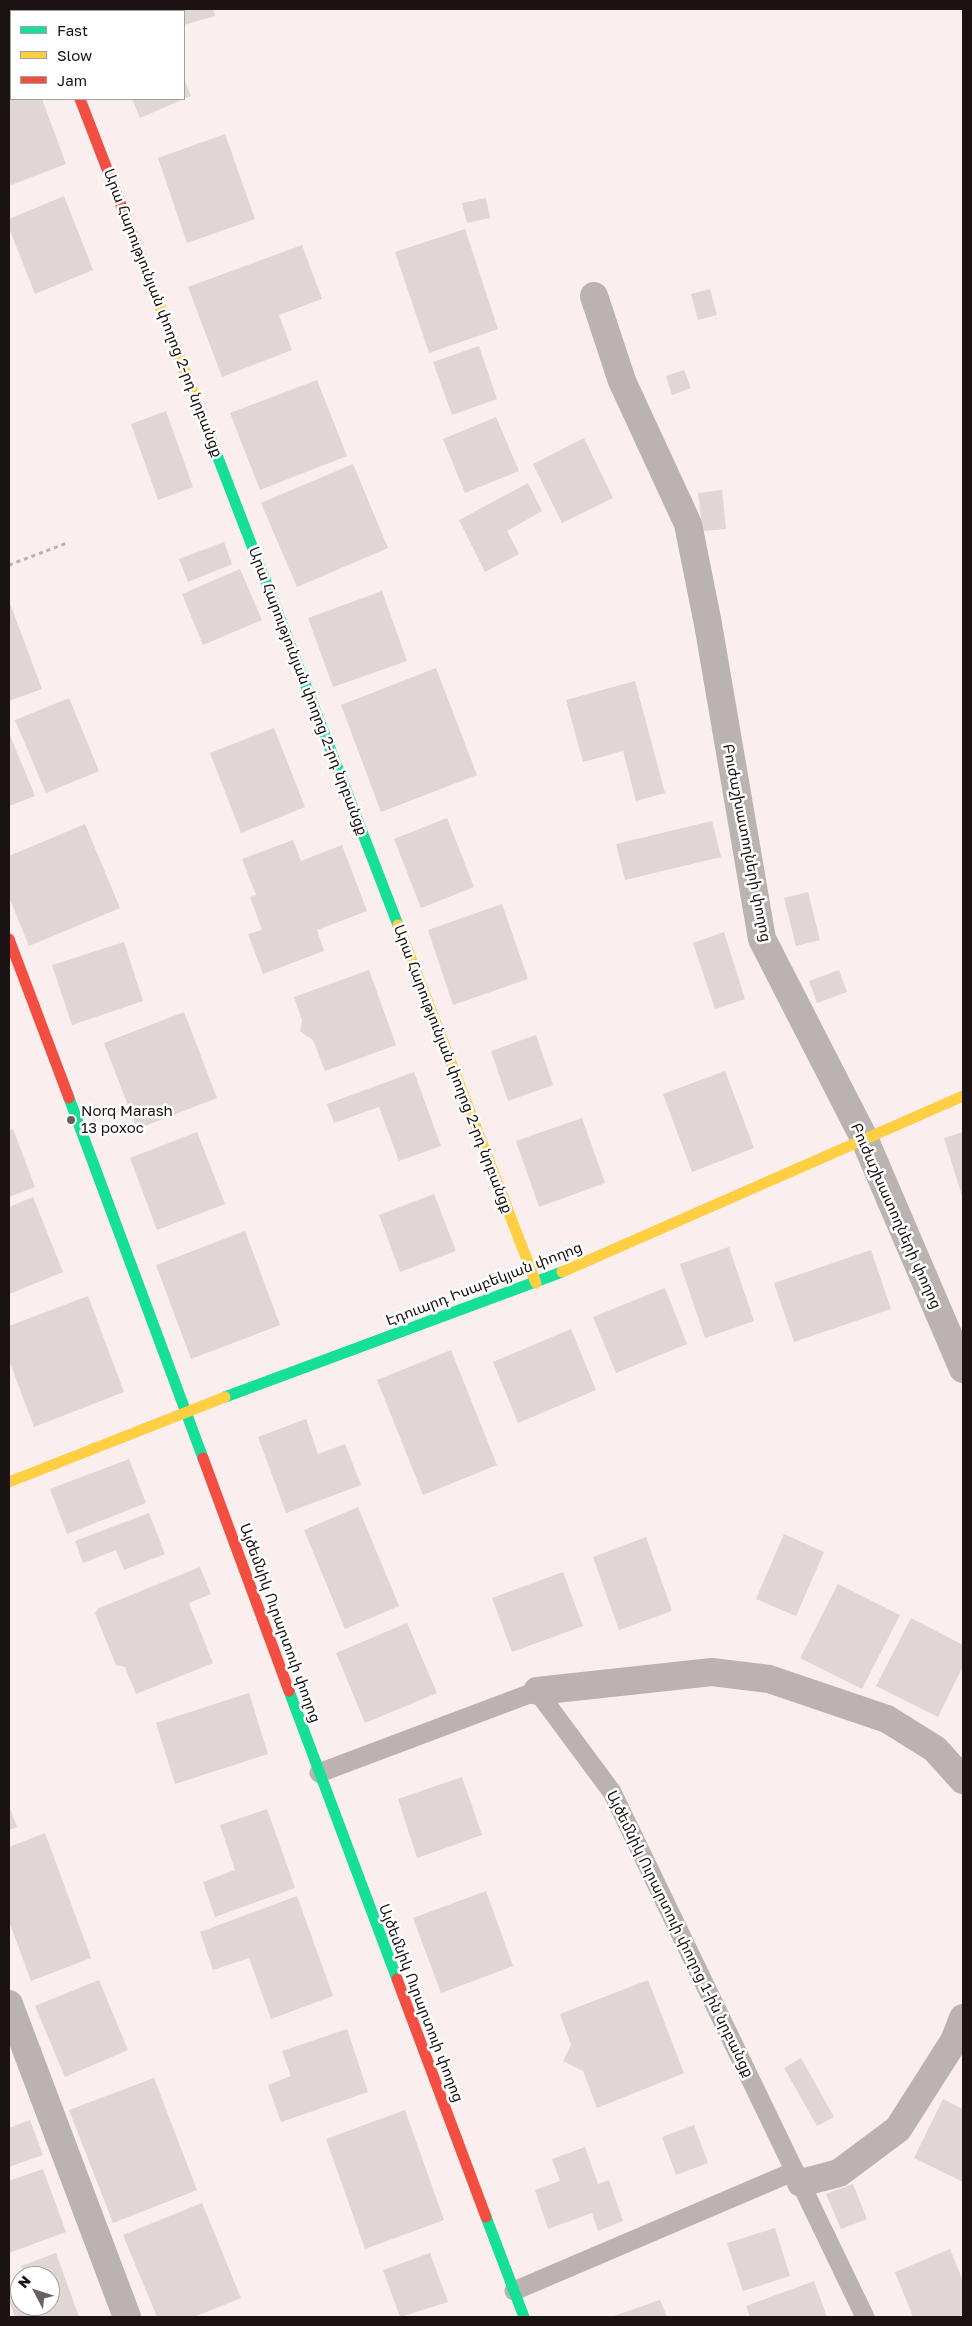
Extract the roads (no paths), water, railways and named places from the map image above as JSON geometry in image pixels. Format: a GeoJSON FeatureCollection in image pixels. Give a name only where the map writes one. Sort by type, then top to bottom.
{"type":"FeatureCollection","features":[{"type":"Feature","properties":{"kind":"street","name":"Արա Հարությունյան փողոց 2-րդ նրբանցք"},"geometry":{"type":"LineString","coordinates":[[80,100],[536,1283]]}},
{"type":"Feature","properties":{"kind":"street","name":"Բուժաշխատողների փողոց"},"geometry":{"type":"LineString","coordinates":[[594,296],[622,381],[688,524],[710,634],[762,939],[864,1138],[963,1369]]}},
{"type":"Feature","properties":{"kind":"street","name":"Այծեմնիկ Ուրարտուի փողոց"},"geometry":{"type":"LineString","coordinates":[[9,939],[186,1411],[319,1774],[524,2317]]}},
{"type":"Feature","properties":{"kind":"street","name":"Էդուարդ Իսաբեկյան փողոց"},"geometry":{"type":"LineString","coordinates":[[9,1482],[186,1411],[536,1283],[963,1096]]}},
{"type":"Feature","properties":{"kind":"street"},"geometry":{"type":"LineString","coordinates":[[537,1691],[712,1672],[769,1679],[888,1719],[935,1749],[963,1780]]}},
{"type":"Feature","properties":{"kind":"street"},"geometry":{"type":"LineString","coordinates":[[9,2004],[127,2317]]}},
{"type":"Feature","properties":{"kind":"street"},"geometry":{"type":"LineString","coordinates":[[798,2177],[839,2173],[898,2129],[954,2041],[963,2018]]}},
{"type":"Feature","properties":{"kind":"lane"},"geometry":{"type":"LineString","coordinates":[[319,1774],[537,1691]]}},
{"type":"Feature","properties":{"kind":"lane","name":"Այծեմնիկ Ուրարտուի փողոց 1-ին նրբանցք"},"geometry":{"type":"LineString","coordinates":[[537,1691],[612,1792],[865,2317]]}},
{"type":"Feature","properties":{"kind":"lane"},"geometry":{"type":"LineString","coordinates":[[514,2291],[798,2177]]}},
{"type":"Feature","properties":{"kind":"place","name":"Norq Marash 13 poxoc"},"geometry":{"type":"Point","coordinates":[71,1120]}}]}
